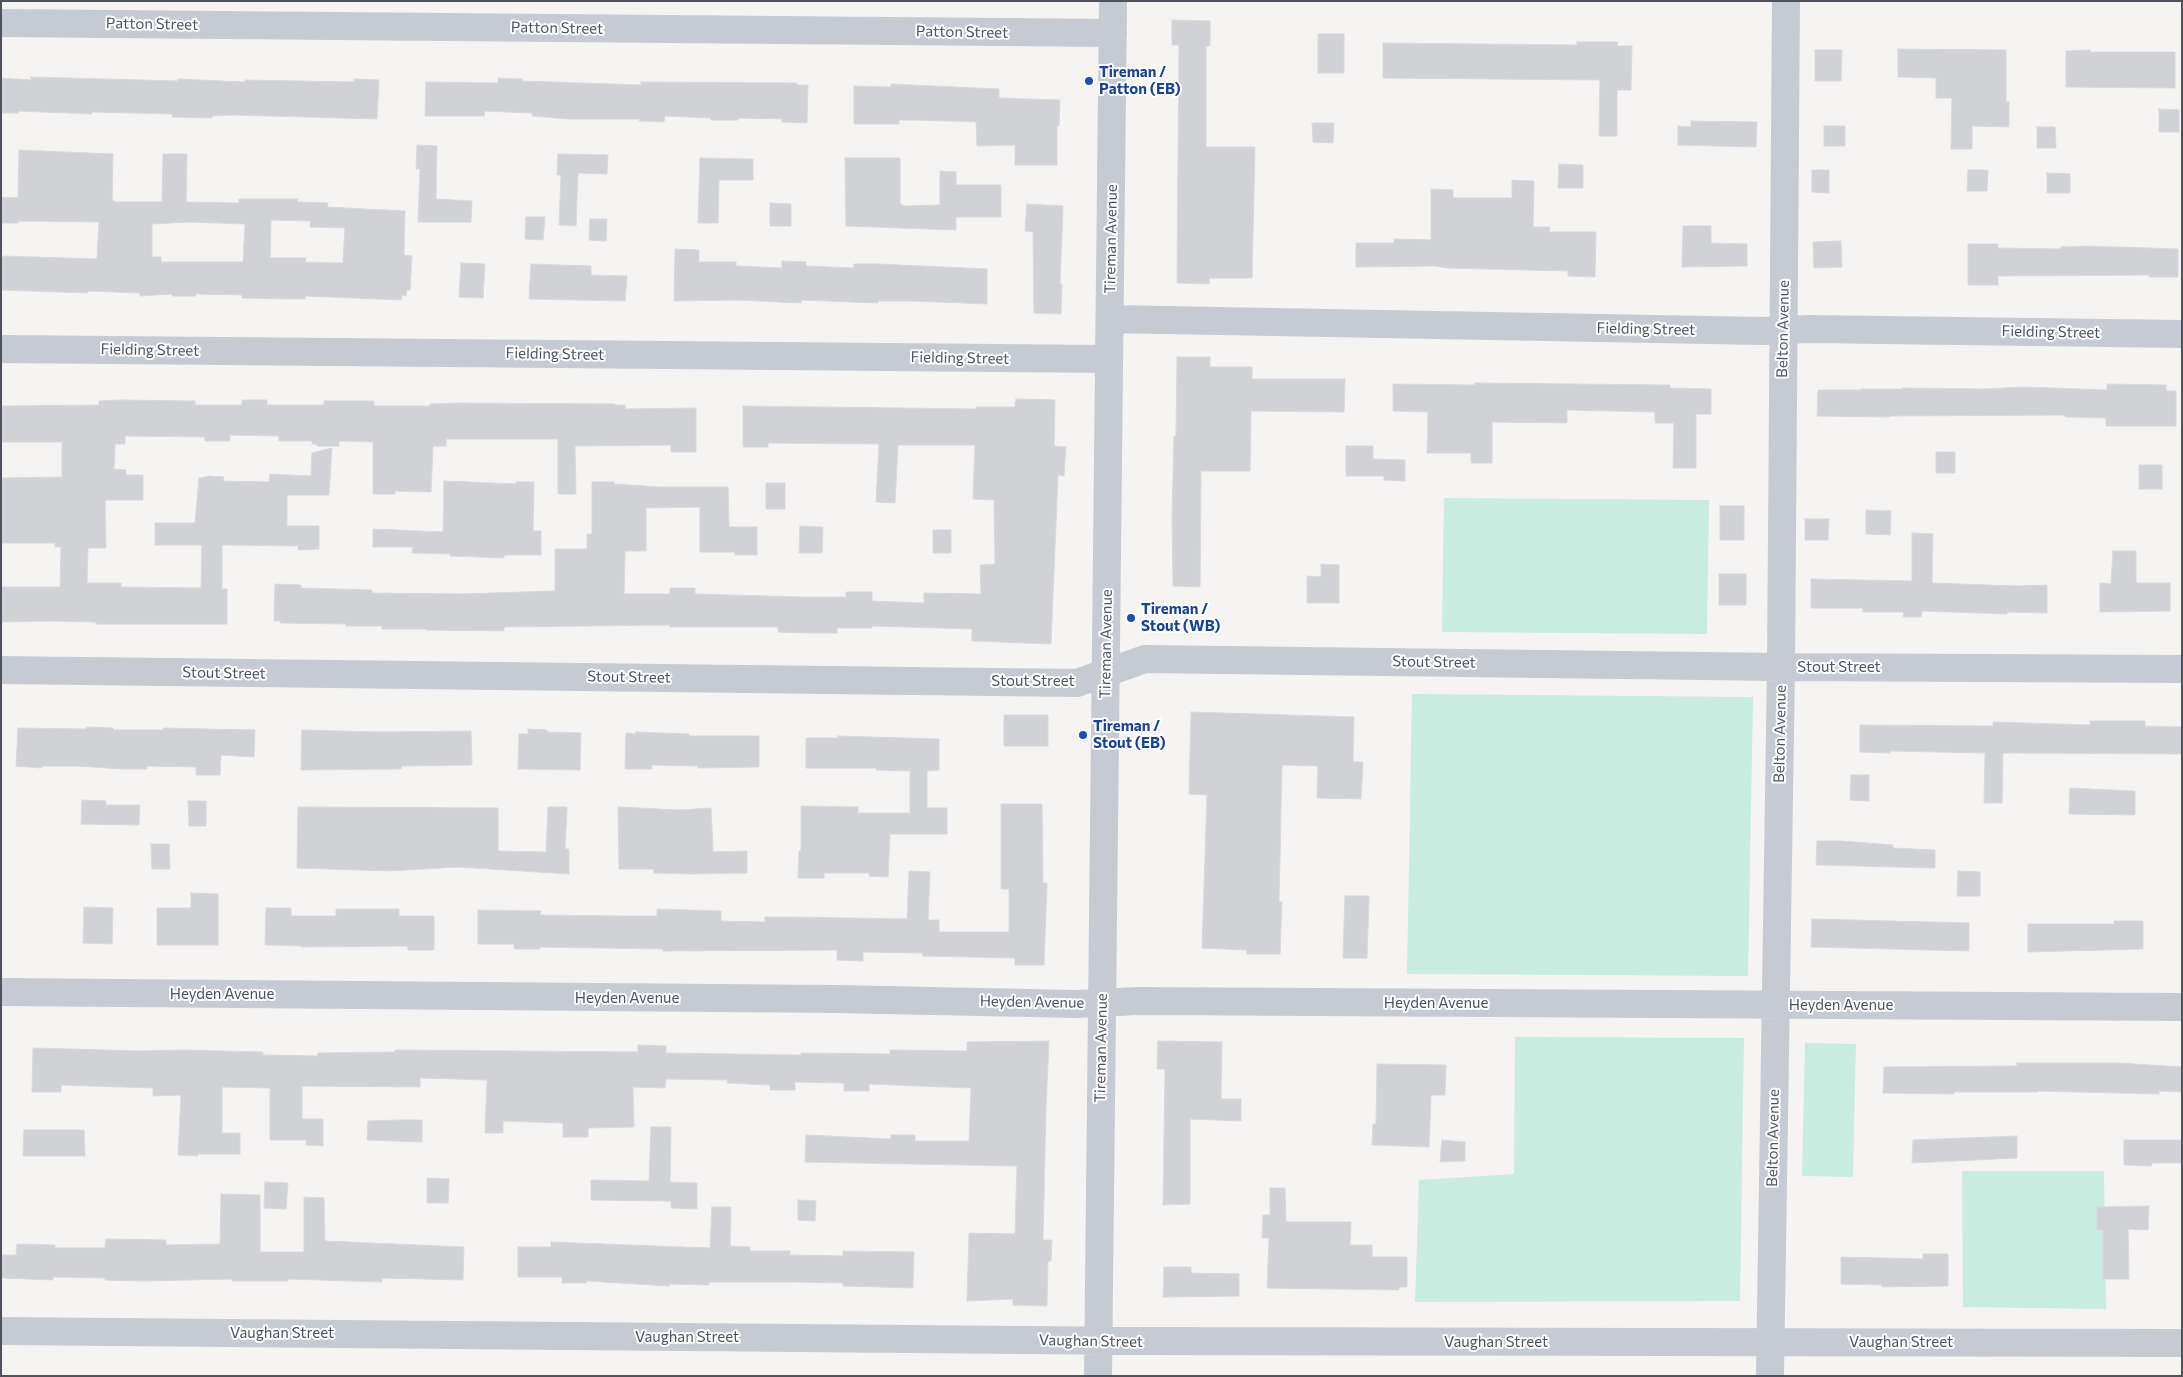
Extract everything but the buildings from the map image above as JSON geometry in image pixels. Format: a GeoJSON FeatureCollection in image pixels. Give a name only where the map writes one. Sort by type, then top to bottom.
{"type":"FeatureCollection","features":[{"type":"Feature","properties":{"kind":"street","name":"Tireman Avenue"},"geometry":{"type":"LineString","coordinates":[[1098,1376],[1113,1]]}},
{"type":"Feature","properties":{"kind":"street","name":"Belton Avenue"},"geometry":{"type":"LineString","coordinates":[[1770,1376],[1781,667],[1786,1]]}},
{"type":"Feature","properties":{"kind":"street","name":"Patton Street"},"geometry":{"type":"LineString","coordinates":[[1,23],[1113,33]]}},
{"type":"Feature","properties":{"kind":"street","name":"Fielding Street"},"geometry":{"type":"LineString","coordinates":[[1110,319],[1783,331],[1808,329],[2182,334]]}},
{"type":"Feature","properties":{"kind":"street","name":"Fielding Street"},"geometry":{"type":"LineString","coordinates":[[1,349],[1110,359]]}},
{"type":"Feature","properties":{"kind":"street","name":"Stout Street"},"geometry":{"type":"LineString","coordinates":[[1,670],[1077,683],[1144,658],[1781,667],[2182,669]]}},
{"type":"Feature","properties":{"kind":"street","name":"Heyden Avenue"},"geometry":{"type":"LineString","coordinates":[[1,992],[1102,1003],[1149,1001],[2182,1007]]}},
{"type":"Feature","properties":{"kind":"street","name":"Vaughan Street"},"geometry":{"type":"LineString","coordinates":[[1,1331],[1098,1340],[2182,1343]]}},
{"type":"Feature","properties":{"kind":"green space"},"geometry":{"type":"Polygon","coordinates":[[[1444,498],[1709,500],[1707,634],[1442,632],[1444,498]]]}},
{"type":"Feature","properties":{"kind":"green space"},"geometry":{"type":"Polygon","coordinates":[[[1412,694],[1753,697],[1748,976],[1407,974],[1412,694]]]}},
{"type":"Feature","properties":{"kind":"green space"},"geometry":{"type":"Polygon","coordinates":[[[1515,1037],[1744,1038],[1740,1301],[1415,1302],[1419,1180],[1514,1174],[1515,1037]]]}},
{"type":"Feature","properties":{"kind":"green space"},"geometry":{"type":"Polygon","coordinates":[[[1805,1043],[1856,1044],[1853,1177],[1802,1176],[1805,1043]]]}},
{"type":"Feature","properties":{"kind":"green space"},"geometry":{"type":"Polygon","coordinates":[[[1962,1171],[2104,1171],[2106,1309],[1963,1307],[1962,1171]]]}},
{"type":"Feature","properties":{"kind":"place","name":"Tireman / Patton (EB)"},"geometry":{"type":"Point","coordinates":[1089,81]}},
{"type":"Feature","properties":{"kind":"place","name":"Tireman / Stout (WB)"},"geometry":{"type":"Point","coordinates":[1131,618]}},
{"type":"Feature","properties":{"kind":"place","name":"Tireman / Stout (EB)"},"geometry":{"type":"Point","coordinates":[1083,735]}}]}
